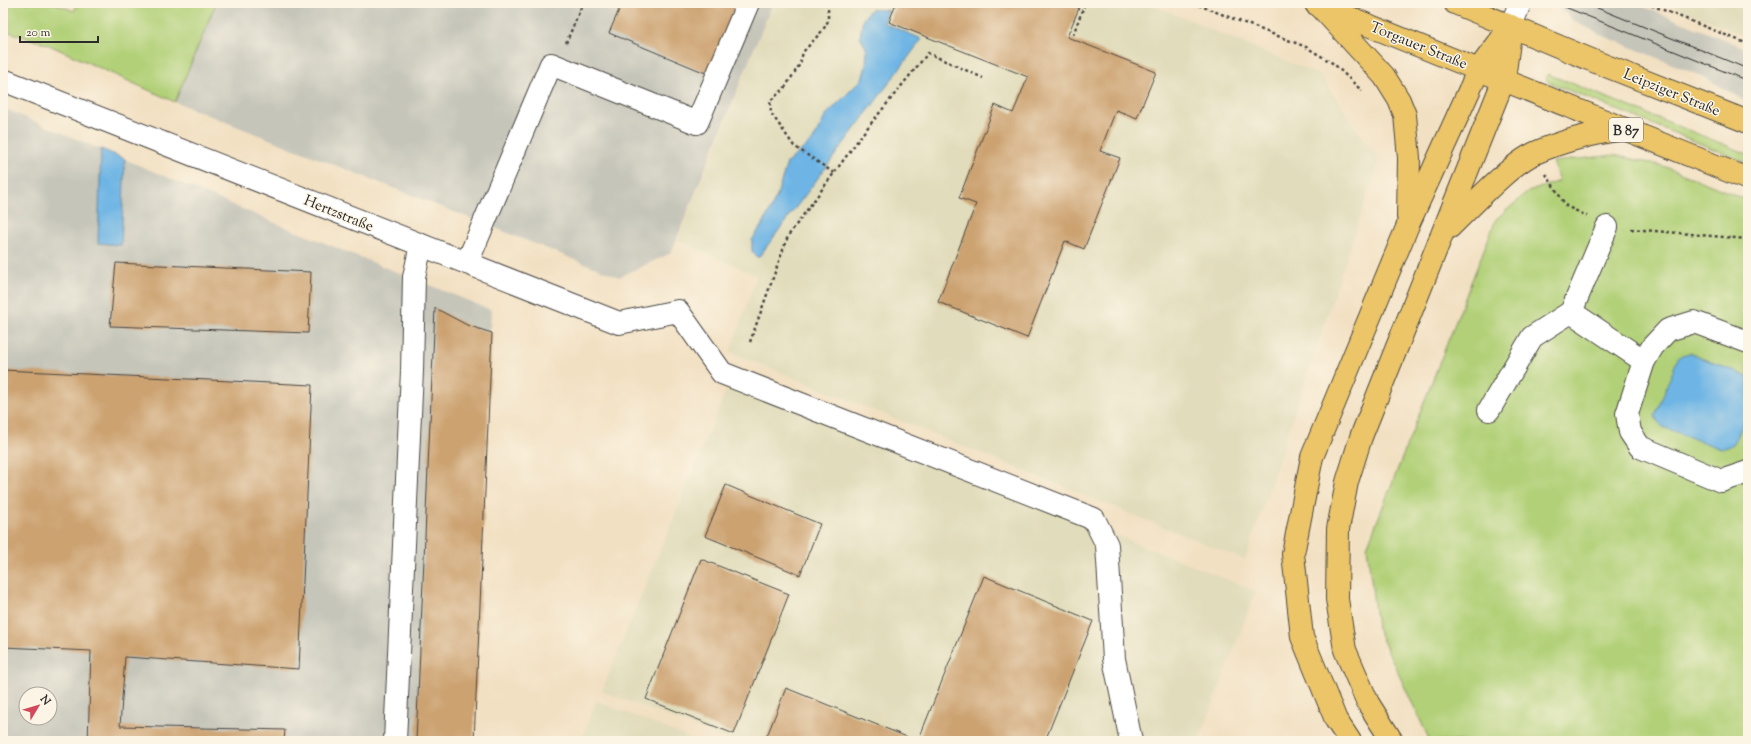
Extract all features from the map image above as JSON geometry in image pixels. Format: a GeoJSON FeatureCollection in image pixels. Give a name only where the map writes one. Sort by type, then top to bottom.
{"type":"FeatureCollection","features":[{"type":"Feature","properties":{"kind":"main road"},"geometry":{"type":"LineString","coordinates":[[1455,3],[1511,26]]}},
{"type":"Feature","properties":{"kind":"main road"},"geometry":{"type":"LineString","coordinates":[[1317,4],[1384,76],[1399,100],[1405,115],[1409,158],[1408,224]]}},
{"type":"Feature","properties":{"kind":"main road","name":"Torgauer Straße"},"geometry":{"type":"LineString","coordinates":[[1317,4],[1479,69]]}},
{"type":"Feature","properties":{"kind":"main road"},"geometry":{"type":"LineString","coordinates":[[1350,741],[1336,720],[1302,637],[1293,554],[1312,457],[1408,224],[1479,69],[1511,26]]}},
{"type":"Feature","properties":{"kind":"main road"},"geometry":{"type":"LineString","coordinates":[[1392,741],[1368,704],[1345,650],[1337,599],[1338,529],[1346,482],[1361,437],[1445,232],[1504,80],[1511,26]]}},
{"type":"Feature","properties":{"kind":"main road","name":"Leipziger Straße"},"geometry":{"type":"LineString","coordinates":[[1511,26],[1596,62],[1748,122]]}},
{"type":"Feature","properties":{"kind":"main road","name":"B 87"},"geometry":{"type":"LineString","coordinates":[[1479,69],[1748,179]]}},
{"type":"Feature","properties":{"kind":"main road"},"geometry":{"type":"LineString","coordinates":[[1445,232],[1505,174],[1535,153],[1595,133],[1624,129]]}},
{"type":"Feature","properties":{"kind":"street"},"geometry":{"type":"LineString","coordinates":[[467,263],[551,64],[697,123],[748,3]]}},
{"type":"Feature","properties":{"kind":"street"},"geometry":{"type":"LineString","coordinates":[[1511,26],[1520,3]]}},
{"type":"Feature","properties":{"kind":"street","name":"Hertzstraße"},"geometry":{"type":"LineString","coordinates":[[3,80],[619,324],[678,311],[722,373],[1094,519],[1107,545],[1114,659],[1131,741]]}},
{"type":"Feature","properties":{"kind":"street"},"geometry":{"type":"LineString","coordinates":[[1489,410],[1532,337],[1572,312],[1607,227]]}},
{"type":"Feature","properties":{"kind":"street"},"geometry":{"type":"LineString","coordinates":[[395,741],[412,371],[414,277],[421,245]]}},
{"type":"Feature","properties":{"kind":"street"},"geometry":{"type":"LineString","coordinates":[[1572,312],[1644,361]]}},
{"type":"Feature","properties":{"kind":"street"},"geometry":{"type":"LineString","coordinates":[[1748,342],[1694,322],[1668,330],[1653,346],[1644,361],[1627,414],[1630,432],[1640,447],[1721,481],[1748,472]]}},
{"type":"Feature","properties":{"kind":"path"},"geometry":{"type":"LineString","coordinates":[[557,66],[582,3]]}},
{"type":"Feature","properties":{"kind":"path"},"geometry":{"type":"LineString","coordinates":[[828,3],[828,20],[823,30],[803,52],[800,64],[784,89],[770,101],[771,113],[794,146],[834,173]]}},
{"type":"Feature","properties":{"kind":"path"},"geometry":{"type":"LineString","coordinates":[[1072,35],[1084,6],[1076,3]]}},
{"type":"Feature","properties":{"kind":"path"},"geometry":{"type":"LineString","coordinates":[[1193,3],[1306,48],[1334,64],[1365,94]]}},
{"type":"Feature","properties":{"kind":"path"},"geometry":{"type":"LineString","coordinates":[[1646,3],[1748,44]]}},
{"type":"Feature","properties":{"kind":"path"},"geometry":{"type":"LineString","coordinates":[[750,342],[788,236],[864,132],[928,53],[983,78]]}},
{"type":"Feature","properties":{"kind":"path"},"geometry":{"type":"LineString","coordinates":[[1546,174],[1566,206],[1607,227],[1748,239]]}},
{"type":"Feature","properties":{"kind":"shaded area"},"geometry":{"type":"Polygon","coordinates":[[[216,3],[773,3],[671,253],[619,277],[175,102],[216,3]]]}},
{"type":"Feature","properties":{"kind":"shaded area"},"geometry":{"type":"Polygon","coordinates":[[[774,3],[1148,3],[1320,75],[1379,161],[1245,560],[730,352],[757,276],[678,240],[774,3]]]}},
{"type":"Feature","properties":{"kind":"shaded area"},"geometry":{"type":"Polygon","coordinates":[[[1560,3],[1634,3],[1748,49],[1748,103],[1706,78],[1604,36],[1575,22],[1563,10],[1560,3]]]}},
{"type":"Feature","properties":{"kind":"shaded area"},"geometry":{"type":"Polygon","coordinates":[[[1666,3],[1748,3],[1748,37],[1666,3]]]}},
{"type":"Feature","properties":{"kind":"shaded area"},"geometry":{"type":"Polygon","coordinates":[[[3,108],[275,223],[491,310],[462,741],[3,741],[3,108]]]}},
{"type":"Feature","properties":{"kind":"shaded area"},"geometry":{"type":"Polygon","coordinates":[[[730,381],[1256,591],[1199,741],[731,741],[602,691],[730,381]]]}},
{"type":"Feature","properties":{"kind":"shaded area"},"geometry":{"type":"Polygon","coordinates":[[[596,701],[609,706],[697,741],[581,741],[596,701]]]}},
{"type":"Feature","properties":{"kind":"green space"},"geometry":{"type":"Polygon","coordinates":[[[3,3],[54,3],[74,11],[78,3],[216,3],[175,102],[49,45],[3,30],[3,3]]]}},
{"type":"Feature","properties":{"kind":"green space"},"geometry":{"type":"Polygon","coordinates":[[[1548,74],[1748,154],[1748,163],[1548,82],[1546,78],[1548,74]]]}},
{"type":"Feature","properties":{"kind":"green space"},"geometry":{"type":"Polygon","coordinates":[[[1614,155],[1663,166],[1748,200],[1748,741],[1430,741],[1377,628],[1367,547],[1496,219],[1528,192],[1559,181],[1553,162],[1614,155]]]}},
{"type":"Feature","properties":{"kind":"water"},"geometry":{"type":"Polygon","coordinates":[[[871,9],[888,10],[884,23],[922,39],[758,258],[752,251],[752,240],[764,222],[776,198],[787,163],[813,140],[826,115],[862,79],[866,66],[867,50],[860,36],[863,19],[871,9]]]}},
{"type":"Feature","properties":{"kind":"water"},"geometry":{"type":"Polygon","coordinates":[[[101,149],[125,159],[121,245],[98,243],[101,149]]]}},
{"type":"Feature","properties":{"kind":"water"},"geometry":{"type":"Polygon","coordinates":[[[1690,353],[1748,377],[1748,410],[1735,443],[1728,447],[1721,449],[1663,427],[1655,416],[1678,358],[1682,355],[1690,353]]]}},
{"type":"Feature","properties":{"kind":"building"},"geometry":{"type":"Polygon","coordinates":[[[622,3],[737,3],[708,74],[609,33],[622,3]]]}},
{"type":"Feature","properties":{"kind":"building"},"geometry":{"type":"Polygon","coordinates":[[[896,3],[1066,3],[1079,8],[1067,37],[1156,72],[1137,118],[1116,110],[1100,151],[1120,158],[1084,249],[1065,241],[1027,338],[938,302],[976,204],[959,198],[995,105],[1013,113],[1028,77],[889,22],[896,3]]]}},
{"type":"Feature","properties":{"kind":"building"},"geometry":{"type":"Polygon","coordinates":[[[116,263],[311,272],[308,333],[110,326],[116,263]]]}},
{"type":"Feature","properties":{"kind":"building"},"geometry":{"type":"Polygon","coordinates":[[[435,308],[467,325],[492,333],[474,741],[416,741],[435,308]]]}},
{"type":"Feature","properties":{"kind":"building"},"geometry":{"type":"Polygon","coordinates":[[[3,370],[312,385],[299,669],[125,657],[120,726],[285,730],[284,741],[88,741],[91,651],[3,647],[3,370]]]}},
{"type":"Feature","properties":{"kind":"building"},"geometry":{"type":"Polygon","coordinates":[[[726,485],[820,524],[800,575],[705,536],[726,485]]]}},
{"type":"Feature","properties":{"kind":"building"},"geometry":{"type":"Polygon","coordinates":[[[701,559],[789,594],[734,734],[646,699],[701,559]]]}},
{"type":"Feature","properties":{"kind":"building"},"geometry":{"type":"Polygon","coordinates":[[[984,576],[1093,621],[1045,741],[918,741],[984,576]]]}},
{"type":"Feature","properties":{"kind":"building"},"geometry":{"type":"Polygon","coordinates":[[[786,688],[917,741],[765,741],[786,688]]]}},
{"type":"Feature","properties":{"kind":"tram line"},"geometry":{"type":"LineString","coordinates":[[1555,3],[1748,81]]}},
{"type":"Feature","properties":{"kind":"tram line"},"geometry":{"type":"LineString","coordinates":[[1585,3],[1748,69]]}}]}
